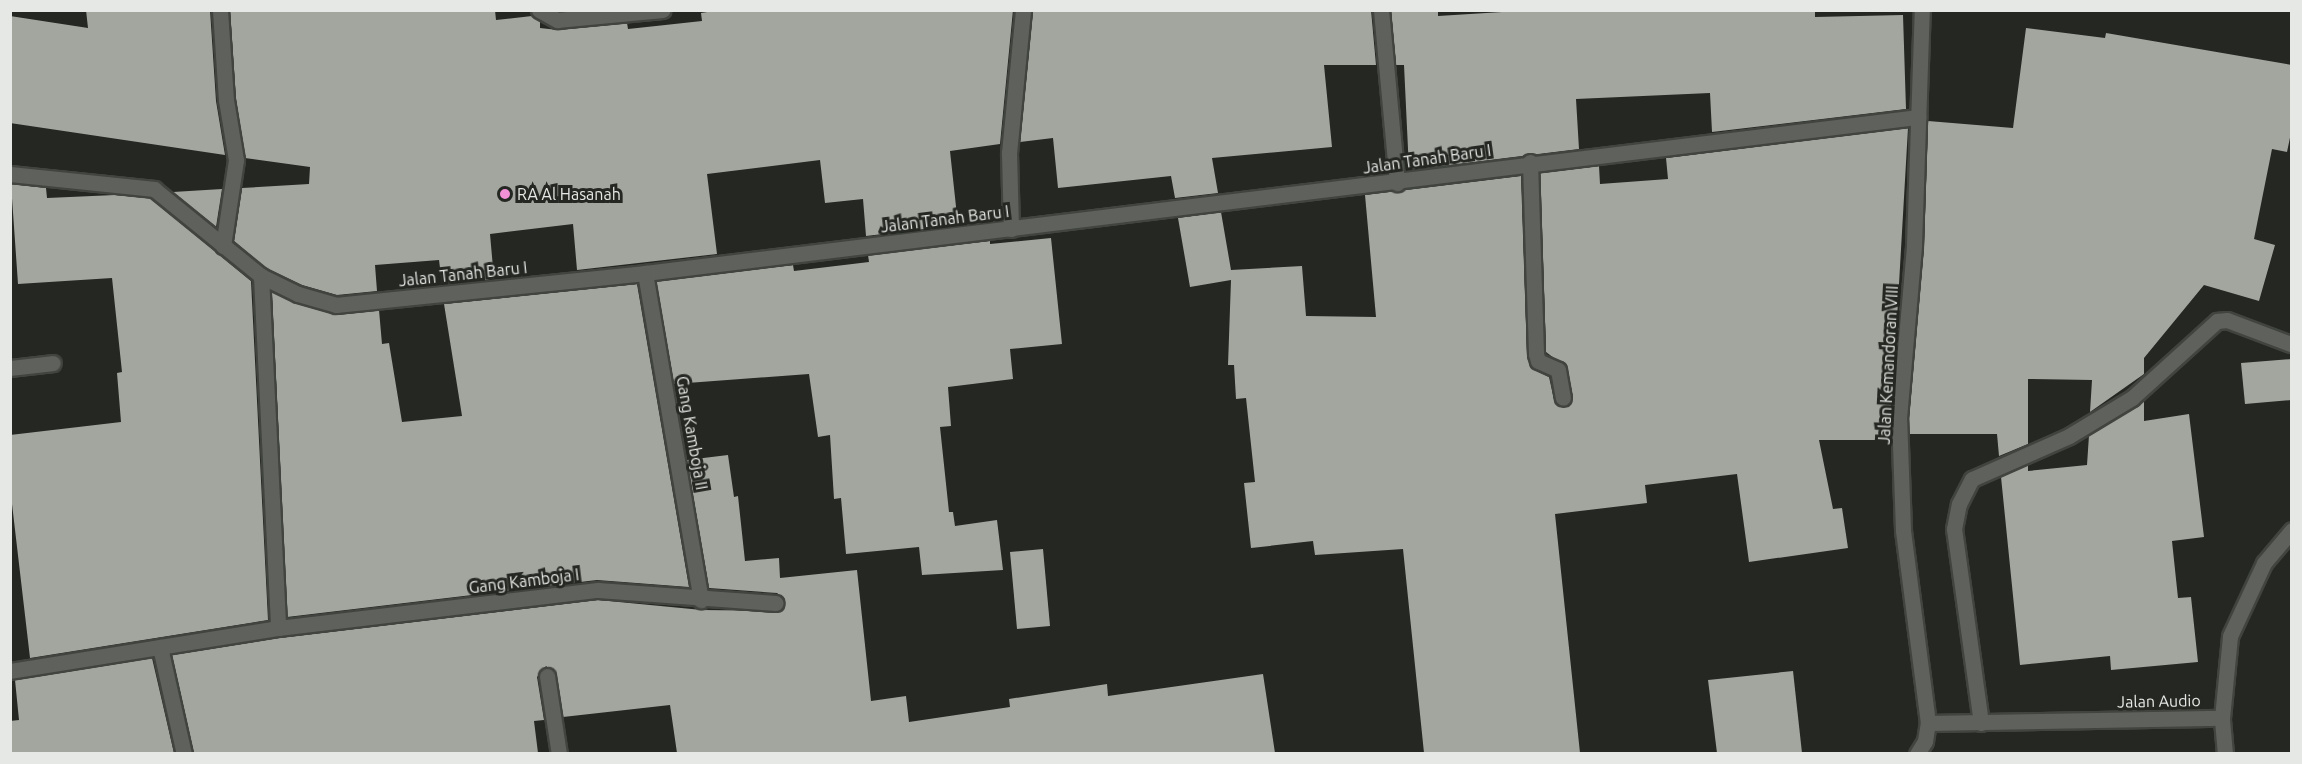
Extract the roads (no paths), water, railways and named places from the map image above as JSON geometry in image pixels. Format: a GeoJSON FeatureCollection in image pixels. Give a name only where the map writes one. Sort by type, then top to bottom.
{"type":"FeatureCollection","features":[{"type":"Feature","properties":{"kind":"street"},"geometry":{"type":"LineString","coordinates":[[220,10],[226,100],[236,160],[223,246]]}},
{"type":"Feature","properties":{"kind":"street"},"geometry":{"type":"LineString","coordinates":[[539,10],[557,20],[663,10]]}},
{"type":"Feature","properties":{"kind":"street"},"geometry":{"type":"LineString","coordinates":[[1011,229],[1009,153],[1023,10]]}},
{"type":"Feature","properties":{"kind":"street"},"geometry":{"type":"LineString","coordinates":[[1381,10],[1397,183]]}},
{"type":"Feature","properties":{"kind":"street","name":"Jalan Kemandoran VIII"},"geometry":{"type":"LineString","coordinates":[[1917,753],[1925,741],[1928,723],[1903,530],[1899,418],[1914,245],[1922,10]]}},
{"type":"Feature","properties":{"kind":"street","name":"Jalan Tanah Baru I"},"geometry":{"type":"LineString","coordinates":[[10,174],[147,187],[261,276],[298,294],[336,305],[645,273],[1397,183],[1530,162],[1918,117]]}},
{"type":"Feature","properties":{"kind":"street"},"geometry":{"type":"LineString","coordinates":[[1530,162],[1536,354],[1538,362],[1558,370],[1563,398]]}},
{"type":"Feature","properties":{"kind":"street","name":"Gang Kamboja II"},"geometry":{"type":"LineString","coordinates":[[645,273],[701,600]]}},
{"type":"Feature","properties":{"kind":"street"},"geometry":{"type":"LineString","coordinates":[[261,276],[278,628]]}},
{"type":"Feature","properties":{"kind":"street"},"geometry":{"type":"LineString","coordinates":[[1981,723],[1954,529],[1959,504],[1972,479],[2068,436],[2132,398],[2217,321],[2227,320],[2291,344]]}},
{"type":"Feature","properties":{"kind":"street"},"geometry":{"type":"LineString","coordinates":[[10,368],[53,363]]}},
{"type":"Feature","properties":{"kind":"street","name":"Jalan Audio"},"geometry":{"type":"LineString","coordinates":[[1928,723],[2222,718],[2230,636],[2264,563],[2292,530]]}},
{"type":"Feature","properties":{"kind":"street","name":"Gang Kamboja I"},"geometry":{"type":"LineString","coordinates":[[10,671],[278,628],[598,590],[701,600],[776,603]]}},
{"type":"Feature","properties":{"kind":"street"},"geometry":{"type":"LineString","coordinates":[[160,646],[184,753]]}},
{"type":"Feature","properties":{"kind":"street"},"geometry":{"type":"LineString","coordinates":[[547,676],[559,753]]}},
{"type":"Feature","properties":{"kind":"street"},"geometry":{"type":"LineString","coordinates":[[2222,718],[2225,753]]}},
{"type":"Feature","properties":{"kind":"place","name":"RA Al Hasanah"},"geometry":{"type":"Point","coordinates":[505,194]}}]}
